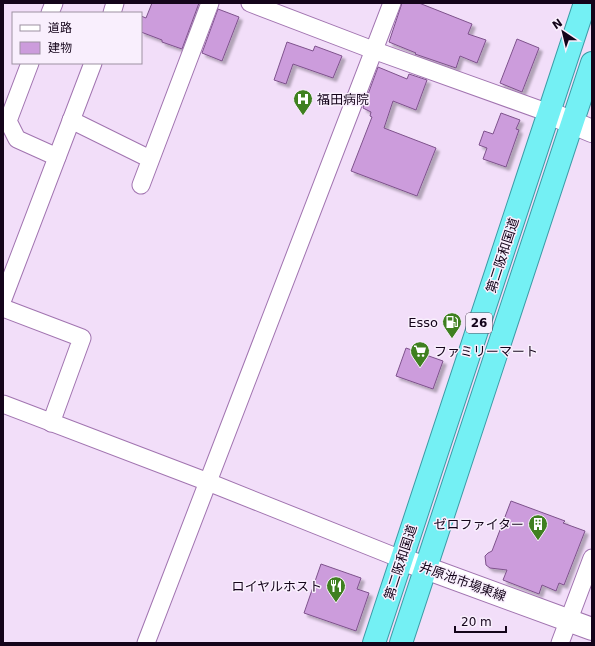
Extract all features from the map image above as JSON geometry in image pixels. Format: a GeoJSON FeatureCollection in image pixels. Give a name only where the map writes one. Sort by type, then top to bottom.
{"type":"FeatureCollection","features":[{"type":"Feature","properties":{"kind":"highway","name":"第二阪和国道"},"geometry":{"type":"LineString","coordinates":[[374,643],[400,559],[585,3]]}},
{"type":"Feature","properties":{"kind":"highway","name":"第二阪和国道"},"geometry":{"type":"LineString","coordinates":[[401,643],[592,63]]}},
{"type":"Feature","properties":{"kind":"street"},"geometry":{"type":"LineString","coordinates":[[141,185],[210,3]]}},
{"type":"Feature","properties":{"kind":"street"},"geometry":{"type":"LineString","coordinates":[[250,3],[592,131]]}},
{"type":"Feature","properties":{"kind":"street"},"geometry":{"type":"LineString","coordinates":[[146,643],[392,3]]}},
{"type":"Feature","properties":{"kind":"street"},"geometry":{"type":"LineString","coordinates":[[30,64],[8,121],[18,139],[57,157]]}},
{"type":"Feature","properties":{"kind":"street"},"geometry":{"type":"LineString","coordinates":[[3,299],[93,64]]}},
{"type":"Feature","properties":{"kind":"street"},"geometry":{"type":"LineString","coordinates":[[71,120],[150,159]]}},
{"type":"Feature","properties":{"kind":"street"},"geometry":{"type":"LineString","coordinates":[[3,308],[82,338],[51,423]]}},
{"type":"Feature","properties":{"kind":"street"},"geometry":{"type":"LineString","coordinates":[[3,404],[208,482],[400,559]]}},
{"type":"Feature","properties":{"kind":"street"},"geometry":{"type":"LineString","coordinates":[[560,643],[592,558]]}},
{"type":"Feature","properties":{"kind":"street","name":"井原池市場東線"},"geometry":{"type":"LineString","coordinates":[[400,559],[592,629]]}},
{"type":"Feature","properties":{"kind":"building"},"geometry":{"type":"Polygon","coordinates":[[[152,3],[199,3],[182,49],[162,42],[162,40],[142,32],[142,16],[146,18],[152,3]]]}},
{"type":"Feature","properties":{"kind":"building"},"geometry":{"type":"Polygon","coordinates":[[[402,3],[419,3],[472,24],[468,34],[486,40],[477,63],[460,56],[456,68],[415,54],[416,53],[389,42],[402,3]]]}},
{"type":"Feature","properties":{"kind":"building"},"geometry":{"type":"Polygon","coordinates":[[[218,9],[239,17],[222,61],[202,53],[218,9]]]}},
{"type":"Feature","properties":{"kind":"building"},"geometry":{"type":"Polygon","coordinates":[[[517,39],[539,48],[522,92],[500,83],[517,39]]]}},
{"type":"Feature","properties":{"kind":"building"},"geometry":{"type":"Polygon","coordinates":[[[287,42],[313,51],[315,46],[342,56],[333,78],[293,64],[286,84],[274,80],[287,42]]]}},
{"type":"Feature","properties":{"kind":"building"},"geometry":{"type":"Polygon","coordinates":[[[378,67],[407,79],[409,74],[427,80],[416,110],[393,101],[384,128],[436,148],[417,196],[351,171],[372,117],[370,116],[371,112],[363,108],[378,67]]]}},
{"type":"Feature","properties":{"kind":"building"},"geometry":{"type":"Polygon","coordinates":[[[501,113],[520,120],[516,129],[519,130],[506,167],[483,159],[487,148],[479,145],[484,131],[493,134],[501,113]]]}},
{"type":"Feature","properties":{"kind":"building","name":"ファミリーマート"},"geometry":{"type":"Polygon","coordinates":[[[406,348],[443,361],[433,389],[396,376],[406,348]]]}},
{"type":"Feature","properties":{"kind":"building","name":"ゼロファイター"},"geometry":{"type":"Polygon","coordinates":[[[511,501],[565,521],[563,523],[585,531],[564,585],[559,583],[556,591],[542,585],[539,594],[503,580],[507,570],[490,568],[486,565],[485,556],[492,551],[511,501]]]}},
{"type":"Feature","properties":{"kind":"building","name":"ロイヤルホスト"},"geometry":{"type":"Polygon","coordinates":[[[321,564],[361,578],[357,589],[369,593],[356,631],[304,613],[321,564]]]}},
{"type":"Feature","properties":{"kind":"place","name":"福田病院"},"geometry":{"type":"Point","coordinates":[303,116]}},
{"type":"Feature","properties":{"kind":"place","name":"Esso"},"geometry":{"type":"Point","coordinates":[452,339]}},
{"type":"Feature","properties":{"kind":"place","name":"ファミリーマート"},"geometry":{"type":"Point","coordinates":[420,368]}},
{"type":"Feature","properties":{"kind":"place","name":"ゼロファイター"},"geometry":{"type":"Point","coordinates":[538,541]}},
{"type":"Feature","properties":{"kind":"place","name":"ロイヤルホスト"},"geometry":{"type":"Point","coordinates":[336,603]}}]}
